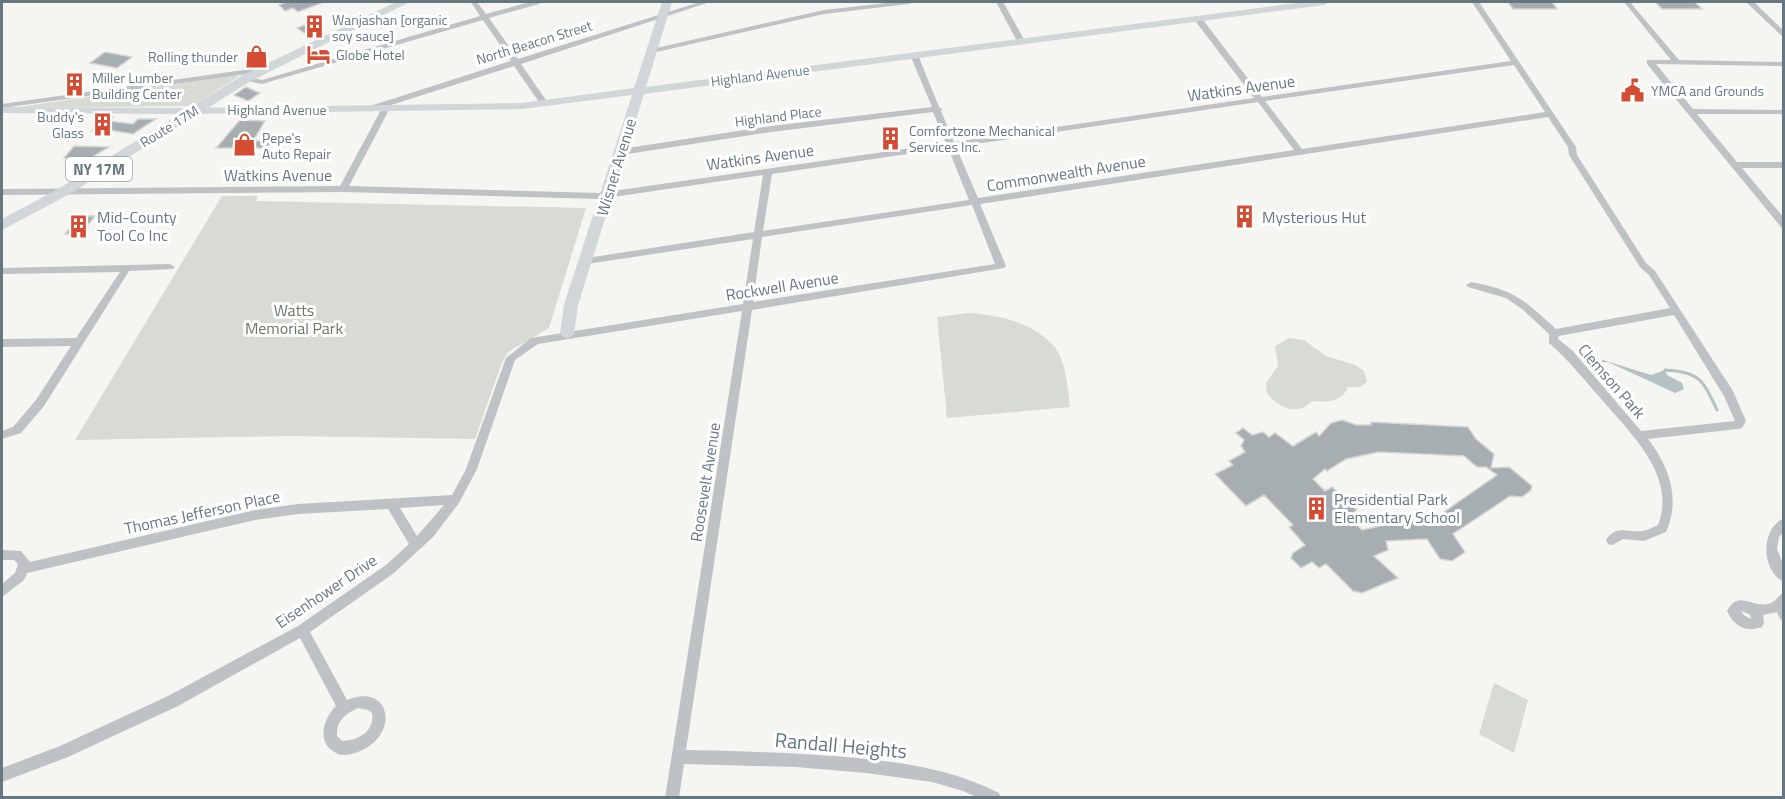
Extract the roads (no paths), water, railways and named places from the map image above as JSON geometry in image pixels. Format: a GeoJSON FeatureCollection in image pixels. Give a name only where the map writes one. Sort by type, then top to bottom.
{"type":"FeatureCollection","features":[{"type":"Feature","properties":{"kind":"main road","name":"NY 17M"},"geometry":{"type":"LineString","coordinates":[[269,66],[404,2]]}},
{"type":"Feature","properties":{"kind":"main road","name":"Route 17M"},"geometry":{"type":"LineString","coordinates":[[2,225],[63,192],[269,66]]}},
{"type":"Feature","properties":{"kind":"street"},"geometry":{"type":"LineString","coordinates":[[474,2],[544,103]]}},
{"type":"Feature","properties":{"kind":"street"},"geometry":{"type":"LineString","coordinates":[[247,78],[255,81],[268,80],[536,2]]}},
{"type":"Feature","properties":{"kind":"street","name":"Wisner Avenue"},"geometry":{"type":"LineString","coordinates":[[567,334],[571,305],[587,261],[667,2]]}},
{"type":"Feature","properties":{"kind":"street","name":"North Beacon Street"},"geometry":{"type":"LineString","coordinates":[[370,109],[706,2]]}},
{"type":"Feature","properties":{"kind":"street"},"geometry":{"type":"LineString","coordinates":[[652,51],[824,12],[909,2]]}},
{"type":"Feature","properties":{"kind":"street"},"geometry":{"type":"LineString","coordinates":[[999,2],[1021,41]]}},
{"type":"Feature","properties":{"kind":"street","name":"Highland Avenue"},"geometry":{"type":"LineString","coordinates":[[2,108],[194,110],[500,107],[1324,2]]}},
{"type":"Feature","properties":{"kind":"street","name":"Clemson Park"},"geometry":{"type":"LineString","coordinates":[[1476,2],[1517,62],[1580,165],[1729,394],[1741,422],[1738,425],[1639,436],[1568,353],[1553,340],[1554,333]]}},
{"type":"Feature","properties":{"kind":"street"},"geometry":{"type":"LineString","coordinates":[[1627,2],[1677,63]]}},
{"type":"Feature","properties":{"kind":"street"},"geometry":{"type":"LineString","coordinates":[[1750,2],[1784,36]]}},
{"type":"Feature","properties":{"kind":"street"},"geometry":{"type":"LineString","coordinates":[[1197,18],[1300,153]]}},
{"type":"Feature","properties":{"kind":"street"},"geometry":{"type":"LineString","coordinates":[[914,55],[975,202]]}},
{"type":"Feature","properties":{"kind":"street","name":"Watkins Avenue"},"geometry":{"type":"LineString","coordinates":[[2,192],[343,189],[587,196],[1517,62]]}},
{"type":"Feature","properties":{"kind":"street"},"geometry":{"type":"LineString","coordinates":[[1784,64],[1650,62],[1784,225]]}},
{"type":"Feature","properties":{"kind":"street"},"geometry":{"type":"LineString","coordinates":[[2,108],[269,66]]}},
{"type":"Feature","properties":{"kind":"street"},"geometry":{"type":"LineString","coordinates":[[343,189],[386,108]]}},
{"type":"Feature","properties":{"kind":"street","name":"Highland Place"},"geometry":{"type":"LineString","coordinates":[[621,152],[771,129],[938,109]]}},
{"type":"Feature","properties":{"kind":"street"},"geometry":{"type":"LineString","coordinates":[[1690,111],[1784,112]]}},
{"type":"Feature","properties":{"kind":"street","name":"Commonwealth Avenue"},"geometry":{"type":"LineString","coordinates":[[587,261],[1550,114]]}},
{"type":"Feature","properties":{"kind":"street"},"geometry":{"type":"LineString","coordinates":[[1734,165],[1784,165]]}},
{"type":"Feature","properties":{"kind":"street","name":"Roosevelt Avenue"},"geometry":{"type":"LineString","coordinates":[[672,798],[768,171]]}},
{"type":"Feature","properties":{"kind":"street","name":"Rockwell Avenue"},"geometry":{"type":"LineString","coordinates":[[567,334],[1001,266],[975,202]]}},
{"type":"Feature","properties":{"kind":"street"},"geometry":{"type":"LineString","coordinates":[[2,271],[170,267]]}},
{"type":"Feature","properties":{"kind":"street"},"geometry":{"type":"LineString","coordinates":[[2,435],[20,427],[40,403],[126,269]]}},
{"type":"Feature","properties":{"kind":"street","name":"Clemson Park"},"geometry":{"type":"LineString","coordinates":[[1471,285],[1499,290],[1515,297],[1554,333]]}},
{"type":"Feature","properties":{"kind":"street","name":"Clemson Park"},"geometry":{"type":"LineString","coordinates":[[1554,333],[1675,311]]}},
{"type":"Feature","properties":{"kind":"street","name":"Eisenhower Drive"},"geometry":{"type":"LineString","coordinates":[[2,776],[63,752],[155,710],[302,630],[359,592],[416,545],[455,500],[471,469],[510,358],[535,341],[567,334]]}},
{"type":"Feature","properties":{"kind":"street"},"geometry":{"type":"LineString","coordinates":[[2,343],[78,342]]}},
{"type":"Feature","properties":{"kind":"street"},"geometry":{"type":"LineString","coordinates":[[1612,540],[1616,535],[1630,533],[1644,536],[1662,528],[1668,516],[1669,501],[1660,469],[1650,449],[1639,436]]}},
{"type":"Feature","properties":{"kind":"street","name":"Thomas Jefferson Place"},"geometry":{"type":"LineString","coordinates":[[23,569],[255,515],[298,508],[455,500]]}},
{"type":"Feature","properties":{"kind":"street"},"geometry":{"type":"LineString","coordinates":[[391,504],[416,545]]}},
{"type":"Feature","properties":{"kind":"street"},"geometry":{"type":"LineString","coordinates":[[1784,523],[1771,539],[1771,554],[1784,577]]}},
{"type":"Feature","properties":{"kind":"street"},"geometry":{"type":"LineString","coordinates":[[2,555],[17,555],[24,563],[14,583],[2,591]]}},
{"type":"Feature","properties":{"kind":"street"},"geometry":{"type":"LineString","coordinates":[[1754,611],[1782,606]]}},
{"type":"Feature","properties":{"kind":"street"},"geometry":{"type":"LineString","coordinates":[[302,630],[344,707]]}},
{"type":"Feature","properties":{"kind":"street","name":"Randall Heights"},"geometry":{"type":"LineString","coordinates":[[679,757],[797,759],[921,772],[959,781],[994,798]]}},
{"type":"Feature","properties":{"kind":"waterway"},"geometry":{"type":"LineString","coordinates":[[1665,370],[1686,373],[1699,379],[1717,410]]}},
{"type":"Feature","properties":{"kind":"place","name":"Wanjashan [organic soy sauce]"},"geometry":{"type":"Point","coordinates":[314,27]}},
{"type":"Feature","properties":{"kind":"place","name":"Globe Hotel"},"geometry":{"type":"Point","coordinates":[318,54]}},
{"type":"Feature","properties":{"kind":"place","name":"Rolling thunder"},"geometry":{"type":"Point","coordinates":[256,56]}},
{"type":"Feature","properties":{"kind":"place","name":"Miller Lumber Building Center"},"geometry":{"type":"Point","coordinates":[74,85]}},
{"type":"Feature","properties":{"kind":"place","name":"YMCA and Grounds"},"geometry":{"type":"Point","coordinates":[1633,90]}},
{"type":"Feature","properties":{"kind":"place","name":"Buddy's Glass"},"geometry":{"type":"Point","coordinates":[102,124]}},
{"type":"Feature","properties":{"kind":"place","name":"Comfortzone Mechanical Services Inc."},"geometry":{"type":"Point","coordinates":[891,138]}},
{"type":"Feature","properties":{"kind":"place","name":"Pepe's Auto Repair"},"geometry":{"type":"Point","coordinates":[244,145]}},
{"type":"Feature","properties":{"kind":"place","name":"Mysterious Hut"},"geometry":{"type":"Point","coordinates":[1244,217]}},
{"type":"Feature","properties":{"kind":"place","name":"Mid-County Tool Co Inc"},"geometry":{"type":"Point","coordinates":[79,226]}},
{"type":"Feature","properties":{"kind":"place","name":"Presidential Park Elementary School"},"geometry":{"type":"Point","coordinates":[1316,508]}},
{"type":"Feature","properties":{"kind":"park label","name":"Watts Memorial Park"},"geometry":{"type":"Point","coordinates":[294,319]}}]}
